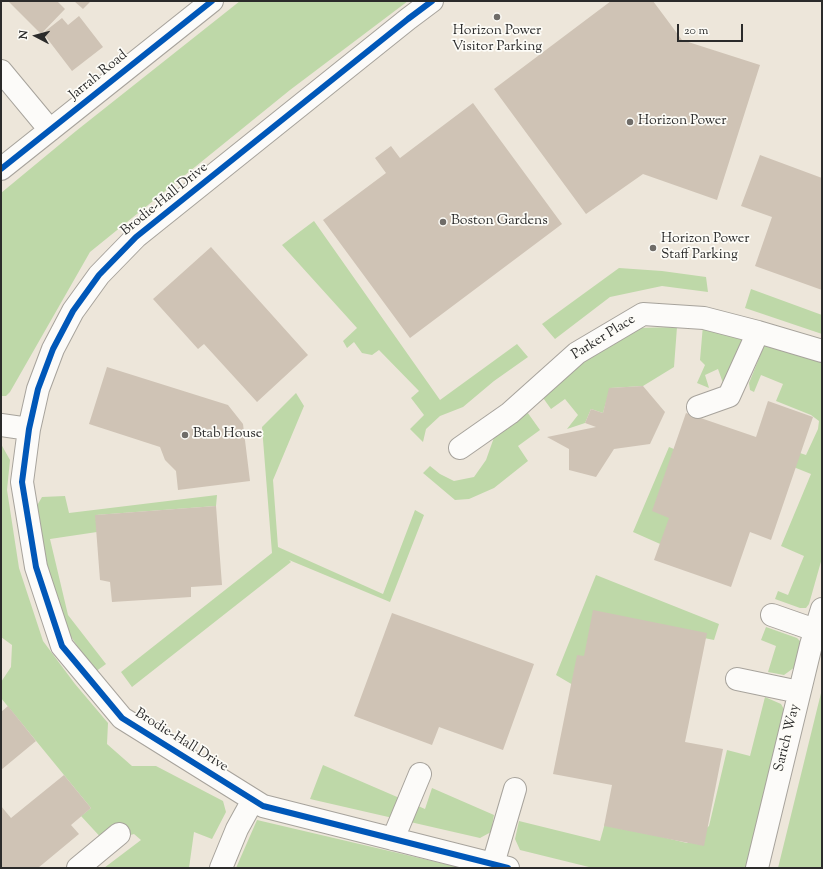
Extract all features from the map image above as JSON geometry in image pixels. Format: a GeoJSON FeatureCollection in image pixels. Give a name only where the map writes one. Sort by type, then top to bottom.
{"type":"FeatureCollection","features":[{"type":"Feature","properties":{"kind":"street","name":"Jarrah Road"},"geometry":{"type":"LineString","coordinates":[[1,169],[212,1]]}},
{"type":"Feature","properties":{"kind":"street","name":"Brodie-Hall Drive"},"geometry":{"type":"LineString","coordinates":[[432,1],[408,18],[136,237],[99,274],[73,311],[53,349],[38,389],[28,429],[22,482],[36,567],[62,646],[122,718],[262,806],[501,866]]}},
{"type":"Feature","properties":{"kind":"street"},"geometry":{"type":"LineString","coordinates":[[1,71],[50,130]]}},
{"type":"Feature","properties":{"kind":"street","name":"Parker Place"},"geometry":{"type":"LineString","coordinates":[[460,448],[510,413],[577,353],[643,314],[704,318],[822,351]]}},
{"type":"Feature","properties":{"kind":"street"},"geometry":{"type":"LineString","coordinates":[[698,407],[729,396],[758,332]]}},
{"type":"Feature","properties":{"kind":"street"},"geometry":{"type":"LineString","coordinates":[[1,425],[28,429]]}},
{"type":"Feature","properties":{"kind":"street","name":"Sarich Way"},"geometry":{"type":"LineString","coordinates":[[757,868],[799,692],[822,609]]}},
{"type":"Feature","properties":{"kind":"street"},"geometry":{"type":"LineString","coordinates":[[772,615],[815,630]]}},
{"type":"Feature","properties":{"kind":"street"},"geometry":{"type":"LineString","coordinates":[[737,679],[799,692]]}},
{"type":"Feature","properties":{"kind":"street"},"geometry":{"type":"LineString","coordinates":[[393,839],[420,774]]}},
{"type":"Feature","properties":{"kind":"street"},"geometry":{"type":"LineString","coordinates":[[501,866],[515,789]]}},
{"type":"Feature","properties":{"kind":"street"},"geometry":{"type":"LineString","coordinates":[[221,868],[237,830],[253,800]]}},
{"type":"Feature","properties":{"kind":"street"},"geometry":{"type":"LineString","coordinates":[[78,868],[119,834]]}},
{"type":"Feature","properties":{"kind":"green space"},"geometry":{"type":"Polygon","coordinates":[[[240,1],[408,1],[290,90],[90,252],[10,392],[6,396],[1,396],[1,193],[76,131],[240,1]]]}},
{"type":"Feature","properties":{"kind":"green space"},"geometry":{"type":"Polygon","coordinates":[[[314,221],[440,400],[517,344],[528,357],[494,381],[463,407],[440,416],[426,429],[423,442],[410,429],[424,415],[411,398],[419,391],[379,350],[372,355],[362,353],[354,342],[347,348],[343,341],[357,328],[282,245],[314,221]]]}},
{"type":"Feature","properties":{"kind":"green space"},"geometry":{"type":"Polygon","coordinates":[[[619,268],[662,271],[706,277],[708,292],[662,286],[610,297],[555,339],[542,324],[619,268]]]}},
{"type":"Feature","properties":{"kind":"green space"},"geometry":{"type":"Polygon","coordinates":[[[751,289],[822,315],[822,334],[745,308],[751,289]]]}},
{"type":"Feature","properties":{"kind":"green space"},"geometry":{"type":"Polygon","coordinates":[[[703,325],[744,340],[732,370],[723,383],[718,369],[705,375],[709,388],[697,383],[705,365],[700,360],[703,325]]]}},
{"type":"Feature","properties":{"kind":"green space"},"geometry":{"type":"Polygon","coordinates":[[[677,327],[674,367],[643,386],[610,388],[603,413],[591,409],[585,423],[567,429],[578,415],[565,399],[551,409],[541,395],[588,355],[637,328],[677,327]]]}},
{"type":"Feature","properties":{"kind":"green space"},"geometry":{"type":"Polygon","coordinates":[[[764,346],[770,346],[822,363],[822,558],[809,604],[806,608],[800,608],[775,599],[778,591],[788,595],[804,556],[781,546],[811,474],[786,464],[791,450],[806,455],[818,429],[819,421],[811,415],[776,401],[783,384],[761,375],[754,392],[750,390],[749,383],[764,346]]]}},
{"type":"Feature","properties":{"kind":"green space"},"geometry":{"type":"Polygon","coordinates":[[[296,393],[304,406],[273,480],[278,547],[383,594],[415,510],[424,515],[390,602],[289,560],[291,562],[132,687],[121,672],[272,553],[262,427],[296,393]]]}},
{"type":"Feature","properties":{"kind":"green space"},"geometry":{"type":"Polygon","coordinates":[[[525,409],[540,430],[518,446],[528,461],[494,488],[469,499],[455,500],[423,473],[430,466],[440,474],[454,481],[474,477],[486,460],[497,429],[525,409]]]}},
{"type":"Feature","properties":{"kind":"green space"},"geometry":{"type":"Polygon","coordinates":[[[1,444],[10,460],[7,490],[19,568],[43,641],[75,684],[108,723],[107,744],[132,766],[156,766],[223,801],[226,812],[212,839],[194,832],[189,868],[104,868],[141,840],[134,834],[105,842],[81,816],[91,808],[1,698],[1,682],[11,667],[12,645],[1,637],[1,444]]]}},
{"type":"Feature","properties":{"kind":"green space"},"geometry":{"type":"Polygon","coordinates":[[[669,447],[686,454],[681,516],[667,547],[633,532],[669,447]]]}},
{"type":"Feature","properties":{"kind":"green space"},"geometry":{"type":"Polygon","coordinates":[[[217,495],[216,506],[96,515],[97,532],[50,539],[68,615],[106,664],[95,672],[63,625],[43,560],[35,509],[42,497],[65,496],[69,513],[217,495]]]}},
{"type":"Feature","properties":{"kind":"green space"},"geometry":{"type":"Polygon","coordinates":[[[596,575],[719,624],[714,640],[605,618],[585,692],[556,675],[596,575]]]}},
{"type":"Feature","properties":{"kind":"green space"},"geometry":{"type":"Polygon","coordinates":[[[766,627],[797,638],[800,641],[795,667],[784,675],[768,672],[776,646],[761,640],[766,627]]]}},
{"type":"Feature","properties":{"kind":"green space"},"geometry":{"type":"Polygon","coordinates":[[[822,689],[822,868],[778,868],[822,689]]]}},
{"type":"Feature","properties":{"kind":"green space"},"geometry":{"type":"Polygon","coordinates":[[[765,697],[781,704],[785,711],[746,868],[593,868],[520,850],[515,839],[519,821],[600,841],[605,823],[687,843],[709,826],[727,750],[750,756],[765,697]]]}},
{"type":"Feature","properties":{"kind":"green space"},"geometry":{"type":"Polygon","coordinates":[[[323,765],[425,809],[432,788],[494,815],[491,832],[480,838],[310,799],[323,765]]]}},
{"type":"Feature","properties":{"kind":"green space"},"geometry":{"type":"Polygon","coordinates":[[[257,820],[462,868],[236,868],[257,820]]]}},
{"type":"Feature","properties":{"kind":"building"},"geometry":{"type":"Polygon","coordinates":[[[8,1],[57,1],[65,9],[41,34],[8,1]]]}},
{"type":"Feature","properties":{"kind":"building"},"geometry":{"type":"Polygon","coordinates":[[[74,1],[91,1],[83,9],[74,1]]]}},
{"type":"Feature","properties":{"kind":"building","name":"Horizon Power"},"geometry":{"type":"Polygon","coordinates":[[[611,1],[653,1],[682,40],[760,65],[717,200],[643,174],[586,214],[494,89],[611,1]]]}},
{"type":"Feature","properties":{"kind":"building"},"geometry":{"type":"Polygon","coordinates":[[[79,16],[103,47],[72,71],[43,33],[62,18],[68,25],[79,16]]]}},
{"type":"Feature","properties":{"kind":"building","name":"Boston Gardens"},"geometry":{"type":"Polygon","coordinates":[[[473,103],[562,224],[410,338],[323,220],[386,173],[375,158],[391,146],[400,158],[473,103]]]}},
{"type":"Feature","properties":{"kind":"building"},"geometry":{"type":"Polygon","coordinates":[[[760,155],[822,178],[822,290],[755,266],[772,217],[741,206],[760,155]]]}},
{"type":"Feature","properties":{"kind":"building"},"geometry":{"type":"Polygon","coordinates":[[[211,247],[308,355],[257,402],[204,344],[198,349],[153,299],[211,247]]]}},
{"type":"Feature","properties":{"kind":"building","name":"Btab House"},"geometry":{"type":"Polygon","coordinates":[[[107,367],[228,405],[243,424],[250,481],[178,490],[176,471],[165,460],[160,447],[89,424],[107,367]]]}},
{"type":"Feature","properties":{"kind":"building"},"geometry":{"type":"Polygon","coordinates":[[[643,386],[665,412],[650,444],[614,449],[596,477],[569,470],[569,449],[547,437],[596,427],[585,423],[591,409],[603,413],[609,388],[643,386]]]}},
{"type":"Feature","properties":{"kind":"building"},"geometry":{"type":"Polygon","coordinates":[[[768,401],[813,417],[771,540],[750,532],[731,587],[654,560],[669,518],[652,511],[686,413],[756,437],[768,401]]]}},
{"type":"Feature","properties":{"kind":"building"},"geometry":{"type":"Polygon","coordinates":[[[216,506],[222,585],[191,587],[191,597],[112,602],[110,582],[100,580],[95,515],[216,506]]]}},
{"type":"Feature","properties":{"kind":"building"},"geometry":{"type":"Polygon","coordinates":[[[593,610],[707,633],[685,742],[723,749],[704,846],[604,826],[612,785],[553,774],[577,655],[584,656],[593,610]]]}},
{"type":"Feature","properties":{"kind":"building"},"geometry":{"type":"Polygon","coordinates":[[[392,613],[534,664],[503,750],[439,727],[432,745],[354,716],[392,613]]]}},
{"type":"Feature","properties":{"kind":"building"},"geometry":{"type":"Polygon","coordinates":[[[8,706],[36,741],[1,770],[1,712],[8,706]]]}},
{"type":"Feature","properties":{"kind":"building"},"geometry":{"type":"Polygon","coordinates":[[[64,775],[91,808],[71,825],[79,834],[38,868],[1,868],[1,806],[11,818],[64,775]]]}},
{"type":"Feature","properties":{"kind":"cycle path"},"geometry":{"type":"LineString","coordinates":[[1,169],[212,1]]}},
{"type":"Feature","properties":{"kind":"cycle path"},"geometry":{"type":"LineString","coordinates":[[432,1],[136,237],[99,275],[73,311],[53,349],[38,389],[29,429],[22,482],[36,567],[62,646],[122,718],[263,806],[508,868]]}},
{"type":"Feature","properties":{"kind":"place","name":"Horizon Power Visitor Parking"},"geometry":{"type":"Point","coordinates":[497,17]}},
{"type":"Feature","properties":{"kind":"place","name":"Horizon Power"},"geometry":{"type":"Point","coordinates":[630,122]}},
{"type":"Feature","properties":{"kind":"place","name":"Boston Gardens"},"geometry":{"type":"Point","coordinates":[443,222]}},
{"type":"Feature","properties":{"kind":"place","name":"Horizon Power Staff Parking"},"geometry":{"type":"Point","coordinates":[653,248]}},
{"type":"Feature","properties":{"kind":"place","name":"Btab House"},"geometry":{"type":"Point","coordinates":[185,435]}}]}
